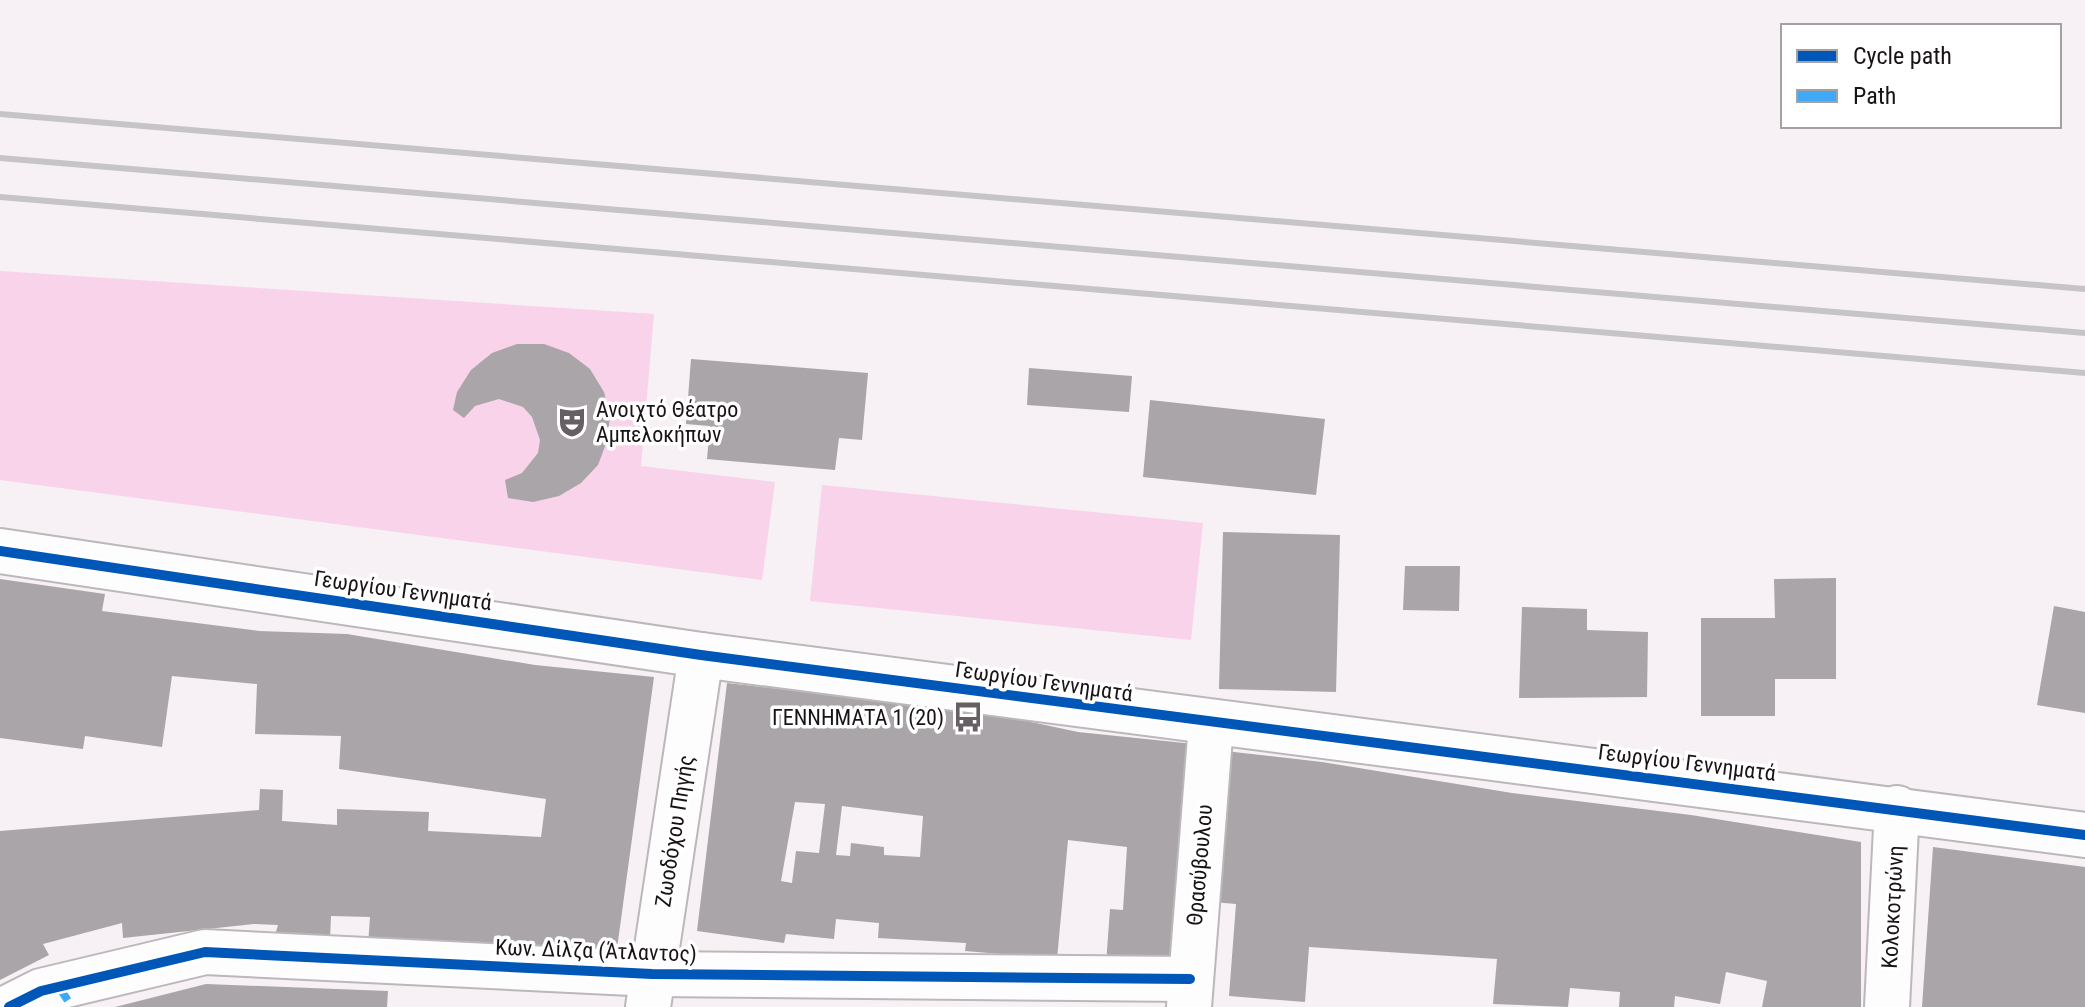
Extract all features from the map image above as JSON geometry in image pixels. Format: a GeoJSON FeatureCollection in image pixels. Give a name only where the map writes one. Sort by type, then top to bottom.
{"type":"FeatureCollection","features":[{"type":"Feature","properties":{"kind":"street","name":"Γεωργίου Γεννηματά"},"geometry":{"type":"LineString","coordinates":[[0,551],[701,655],[1211,724],[1897,808],[2085,835]]}},
{"type":"Feature","properties":{"kind":"street","name":"Ζωοδόχου Πηγής"},"geometry":{"type":"LineString","coordinates":[[650,990],[701,655]]}},
{"type":"Feature","properties":{"kind":"street","name":"Θρασύβουλου"},"geometry":{"type":"LineString","coordinates":[[1190,993],[1211,724]]}},
{"type":"Feature","properties":{"kind":"street","name":"Κολοκοτρώνη"},"geometry":{"type":"LineString","coordinates":[[1887,1007],[1897,808]]}},
{"type":"Feature","properties":{"kind":"street","name":"Κων. Δίλζα (Άτλαντος)"},"geometry":{"type":"LineString","coordinates":[[9,1007],[66,997],[205,952],[650,990],[1190,993]]}},
{"type":"Feature","properties":{"kind":"shaded area"},"geometry":{"type":"Polygon","coordinates":[[[0,271],[654,314],[641,466],[775,482],[762,580],[0,480],[0,271]]]}},
{"type":"Feature","properties":{"kind":"shaded area"},"geometry":{"type":"Polygon","coordinates":[[[822,485],[1203,523],[1191,640],[810,601],[822,485]]]}},
{"type":"Feature","properties":{"kind":"building","name":"Ανοιχτό Θέατρο Αμπελοκήπων"},"geometry":{"type":"Polygon","coordinates":[[[517,344],[544,344],[569,353],[590,369],[604,392],[610,416],[607,441],[598,465],[581,483],[559,496],[533,502],[508,498],[505,480],[522,473],[538,453],[540,440],[532,417],[523,407],[499,399],[475,406],[464,418],[453,410],[457,392],[471,370],[492,353],[517,344]]]}},
{"type":"Feature","properties":{"kind":"building"},"geometry":{"type":"Polygon","coordinates":[[[691,359],[868,373],[862,440],[839,438],[835,470],[707,459],[710,426],[686,424],[691,359]]]}},
{"type":"Feature","properties":{"kind":"building"},"geometry":{"type":"Polygon","coordinates":[[[1029,368],[1132,376],[1129,412],[1027,405],[1029,368]]]}},
{"type":"Feature","properties":{"kind":"building"},"geometry":{"type":"Polygon","coordinates":[[[1150,400],[1325,419],[1316,495],[1143,477],[1150,400]]]}},
{"type":"Feature","properties":{"kind":"building"},"geometry":{"type":"Polygon","coordinates":[[[1223,532],[1340,535],[1336,692],[1219,689],[1223,532]]]}},
{"type":"Feature","properties":{"kind":"building"},"geometry":{"type":"Polygon","coordinates":[[[1405,566],[1460,566],[1459,611],[1403,610],[1405,566]]]}},
{"type":"Feature","properties":{"kind":"building"},"geometry":{"type":"Polygon","coordinates":[[[1836,578],[1836,679],[1775,679],[1775,716],[1701,716],[1701,618],[1775,618],[1774,579],[1836,578]]]}},
{"type":"Feature","properties":{"kind":"building"},"geometry":{"type":"Polygon","coordinates":[[[0,579],[105,594],[102,611],[259,631],[347,634],[535,665],[654,677],[616,956],[525,944],[424,940],[424,946],[368,945],[370,917],[331,916],[330,939],[275,935],[278,925],[254,924],[123,938],[122,923],[43,944],[49,955],[0,980],[0,831],[259,810],[260,789],[283,790],[282,821],[337,825],[337,809],[429,812],[428,831],[541,837],[546,799],[339,769],[341,736],[255,734],[257,684],[172,676],[162,747],[85,736],[83,749],[0,738],[0,579]]]}},
{"type":"Feature","properties":{"kind":"building"},"geometry":{"type":"Polygon","coordinates":[[[2054,606],[2085,612],[2085,713],[2037,705],[2054,606]]]}},
{"type":"Feature","properties":{"kind":"building"},"geometry":{"type":"Polygon","coordinates":[[[1522,607],[1587,609],[1587,630],[1648,632],[1647,697],[1519,698],[1522,607]]]}},
{"type":"Feature","properties":{"kind":"building"},"geometry":{"type":"Polygon","coordinates":[[[727,683],[984,712],[1078,732],[1194,744],[1178,969],[1106,964],[1110,909],[1123,910],[1127,847],[1068,840],[1057,959],[965,951],[966,943],[878,938],[879,923],[836,919],[834,939],[786,934],[784,943],[697,931],[727,683]],[[795,802],[781,881],[792,883],[796,851],[819,853],[825,804],[795,802]],[[842,806],[836,855],[850,856],[851,843],[884,847],[884,855],[920,857],[923,816],[842,806]]]}},
{"type":"Feature","properties":{"kind":"building"},"geometry":{"type":"Polygon","coordinates":[[[1225,751],[1322,762],[1512,793],[1691,815],[1861,842],[1861,1007],[1762,1007],[1767,981],[1726,972],[1720,1004],[1675,996],[1674,1007],[1619,1007],[1620,992],[1570,988],[1568,1007],[1493,1004],[1497,959],[1309,947],[1305,1002],[1229,996],[1236,904],[1213,902],[1225,751]]]}},
{"type":"Feature","properties":{"kind":"building"},"geometry":{"type":"Polygon","coordinates":[[[1933,847],[2085,867],[2085,1007],[1922,1007],[1933,847]]]}},
{"type":"Feature","properties":{"kind":"building"},"geometry":{"type":"Polygon","coordinates":[[[206,984],[388,991],[387,1007],[115,1007],[206,984]]]}},
{"type":"Feature","properties":{"kind":"railway"},"geometry":{"type":"LineString","coordinates":[[0,114],[2085,289]]}},
{"type":"Feature","properties":{"kind":"railway"},"geometry":{"type":"LineString","coordinates":[[0,158],[2085,333]]}},
{"type":"Feature","properties":{"kind":"railway"},"geometry":{"type":"LineString","coordinates":[[0,197],[2085,373]]}},
{"type":"Feature","properties":{"kind":"marked path"},"geometry":{"type":"LineString","coordinates":[[59,987],[72,1007]]}},
{"type":"Feature","properties":{"kind":"cycle path"},"geometry":{"type":"LineString","coordinates":[[0,551],[701,655],[2085,835]]}},
{"type":"Feature","properties":{"kind":"cycle path"},"geometry":{"type":"LineString","coordinates":[[9,1007],[41,991],[205,952],[652,974],[1190,979]]}},
{"type":"Feature","properties":{"kind":"place","name":"Ανοιχτό Θέατρο Αμπελοκήπων"},"geometry":{"type":"Point","coordinates":[572,422]}},
{"type":"Feature","properties":{"kind":"place","name":"ΓΕΝΝΗΜΑΤΑ 1 (20)"},"geometry":{"type":"Point","coordinates":[968,717]}}]}
